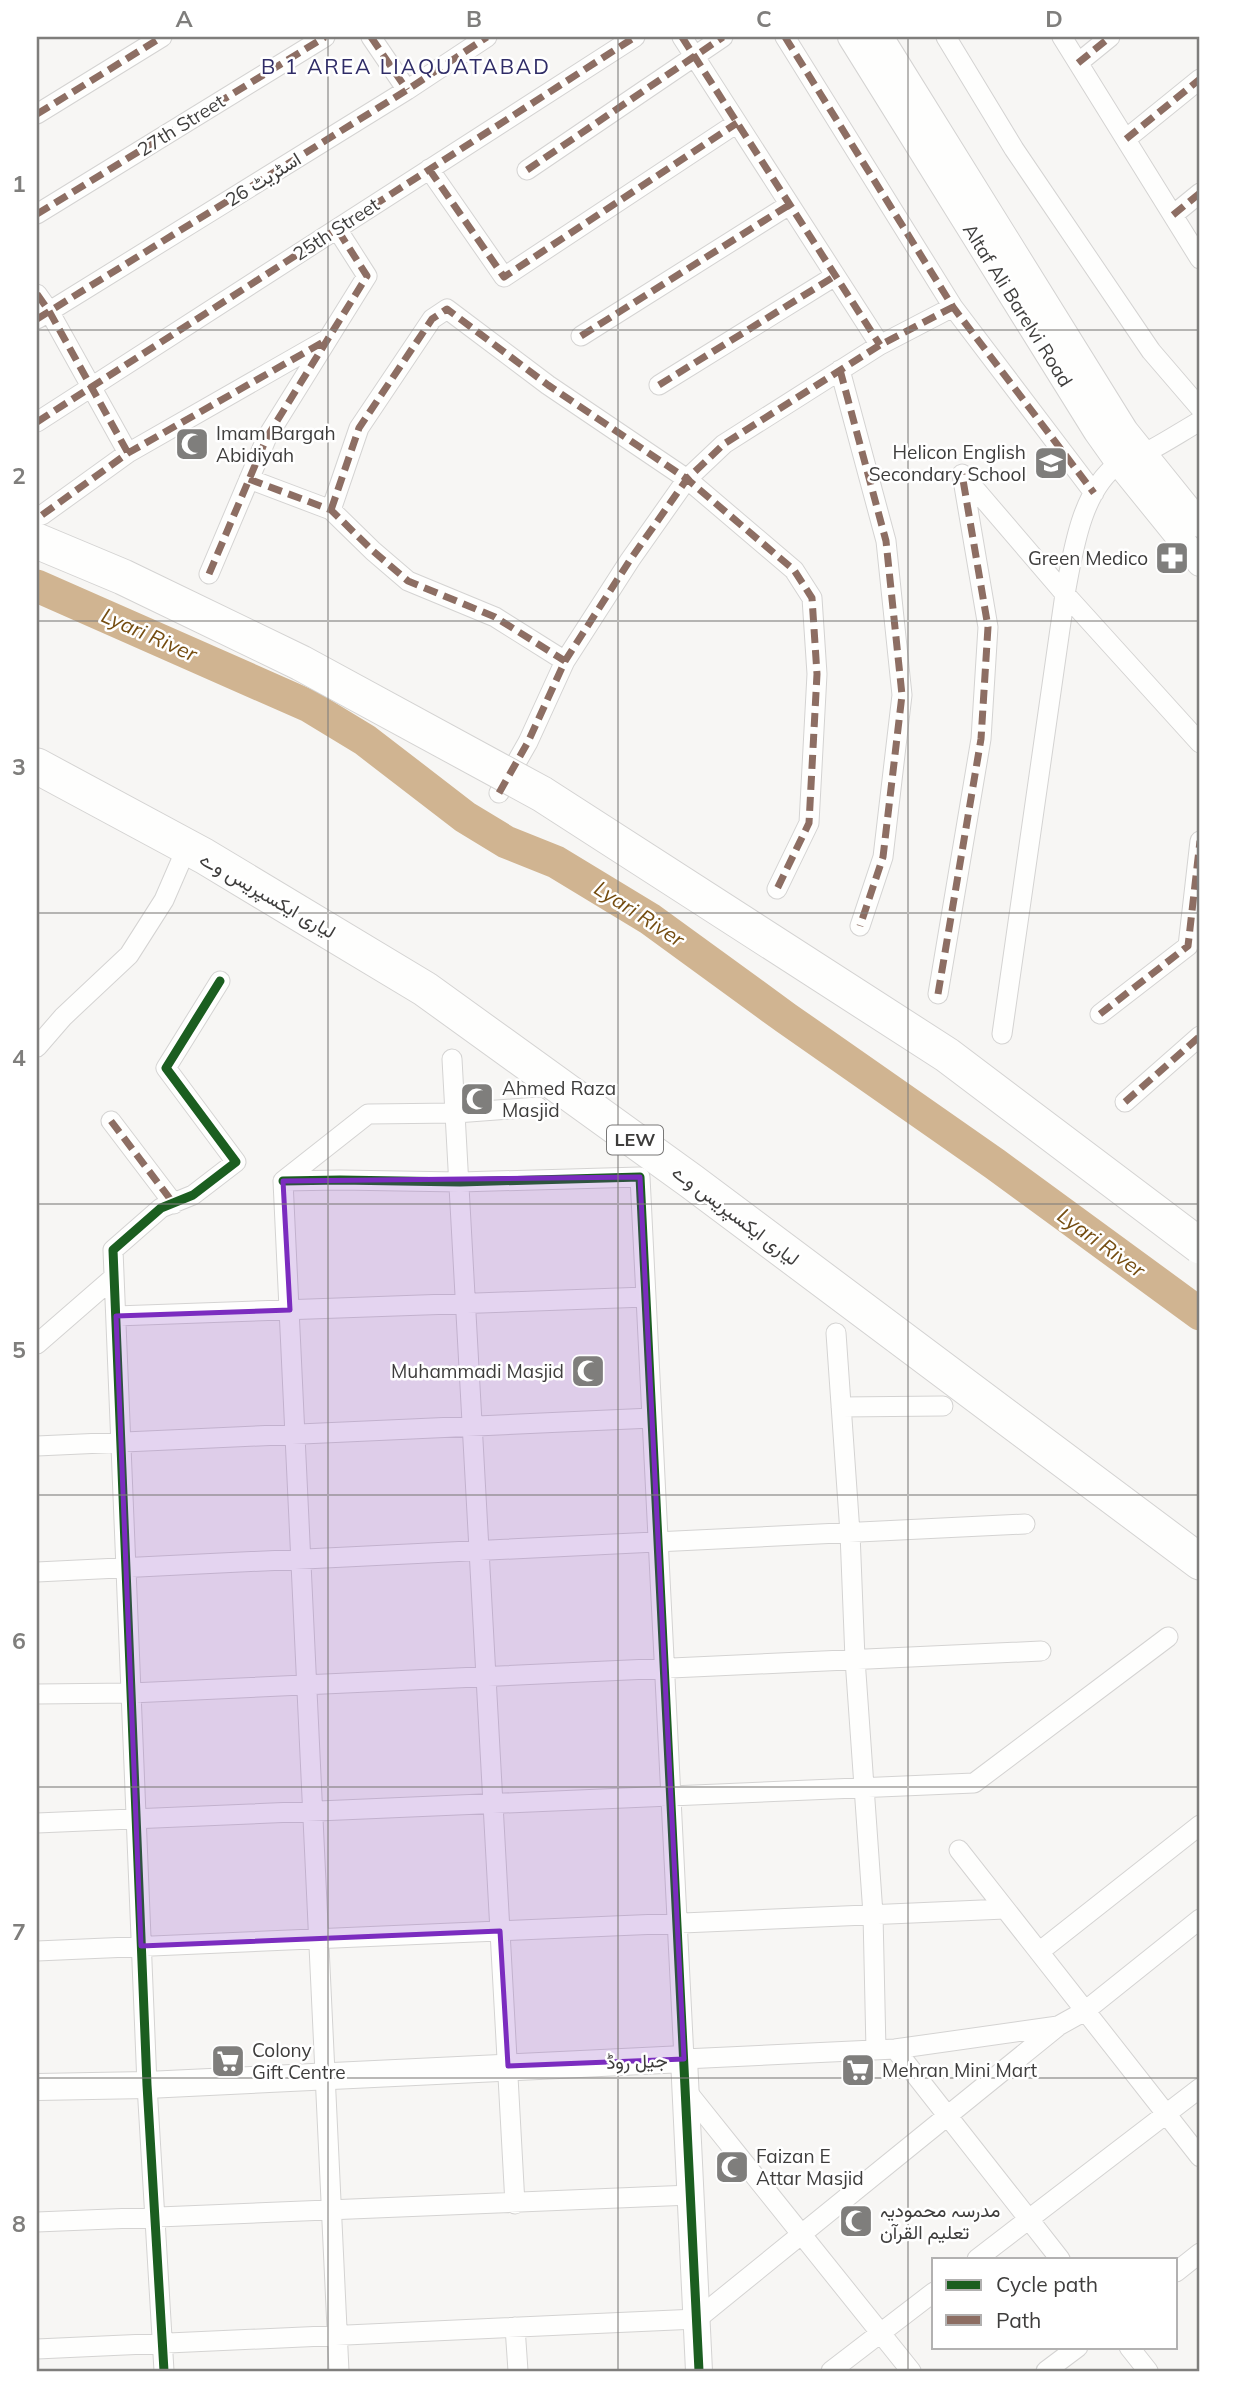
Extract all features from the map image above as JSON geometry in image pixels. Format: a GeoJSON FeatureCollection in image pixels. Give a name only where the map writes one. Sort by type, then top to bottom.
{"type":"FeatureCollection","features":[{"type":"Feature","properties":{"kind":"highway"},"geometry":{"type":"LineString","coordinates":[[39,528],[123,578],[301,663],[542,794],[947,1055],[1200,1246]]}},
{"type":"Feature","properties":{"kind":"highway","name":"لیاری ایکسپریس وے"},"geometry":{"type":"LineString","coordinates":[[37,766],[187,847],[392,968],[480,1027],[691,1181],[1200,1562]]}},
{"type":"Feature","properties":{"kind":"main road","name":"Altaf Ali Barelvi Road"},"geometry":{"type":"LineString","coordinates":[[851,37],[1097,432],[1131,459],[1200,524]]}},
{"type":"Feature","properties":{"kind":"main road","name":"Altaf Ali Barelvi Road"},"geometry":{"type":"LineString","coordinates":[[880,37],[1125,431],[1131,459],[1200,563]]}},
{"type":"Feature","properties":{"kind":"main road","name":"جیل روڈ"},"geometry":{"type":"LineString","coordinates":[[37,2087],[147,2085],[684,2059]]}},
{"type":"Feature","properties":{"kind":"main road"},"geometry":{"type":"LineString","coordinates":[[684,2059],[699,2371]]}},
{"type":"Feature","properties":{"kind":"street"},"geometry":{"type":"LineString","coordinates":[[37,114],[162,37]]}},
{"type":"Feature","properties":{"kind":"street","name":"27th Street"},"geometry":{"type":"LineString","coordinates":[[37,214],[325,37]]}},
{"type":"Feature","properties":{"kind":"street"},"geometry":{"type":"LineString","coordinates":[[372,37],[407,90]]}},
{"type":"Feature","properties":{"kind":"street","name":"اسٹریٹ 26"},"geometry":{"type":"LineString","coordinates":[[43,315],[407,90],[487,37]]}},
{"type":"Feature","properties":{"kind":"street","name":"25th Street"},"geometry":{"type":"LineString","coordinates":[[37,422],[635,37]]}},
{"type":"Feature","properties":{"kind":"street"},"geometry":{"type":"LineString","coordinates":[[681,37],[880,345]]}},
{"type":"Feature","properties":{"kind":"street"},"geometry":{"type":"LineString","coordinates":[[527,170],[723,37]]}},
{"type":"Feature","properties":{"kind":"street"},"geometry":{"type":"LineString","coordinates":[[785,37],[953,307],[1094,493]]}},
{"type":"Feature","properties":{"kind":"street"},"geometry":{"type":"LineString","coordinates":[[946,37],[1014,149],[1151,351],[1200,408]]}},
{"type":"Feature","properties":{"kind":"street"},"geometry":{"type":"LineString","coordinates":[[1062,37],[1200,259]]}},
{"type":"Feature","properties":{"kind":"street"},"geometry":{"type":"LineString","coordinates":[[1078,63],[1110,37]]}},
{"type":"Feature","properties":{"kind":"street"},"geometry":{"type":"LineString","coordinates":[[1126,139],[1200,79]]}},
{"type":"Feature","properties":{"kind":"street"},"geometry":{"type":"LineString","coordinates":[[429,169],[504,277],[737,123]]}},
{"type":"Feature","properties":{"kind":"street"},"geometry":{"type":"LineString","coordinates":[[1173,215],[1200,193]]}},
{"type":"Feature","properties":{"kind":"street"},"geometry":{"type":"LineString","coordinates":[[581,336],[789,205]]}},
{"type":"Feature","properties":{"kind":"street"},"geometry":{"type":"LineString","coordinates":[[209,574],[267,437],[367,276],[337,229]]}},
{"type":"Feature","properties":{"kind":"street"},"geometry":{"type":"LineString","coordinates":[[659,385],[835,276]]}},
{"type":"Feature","properties":{"kind":"street"},"geometry":{"type":"LineString","coordinates":[[37,294],[43,315],[90,387],[128,453]]}},
{"type":"Feature","properties":{"kind":"street"},"geometry":{"type":"LineString","coordinates":[[499,793],[528,742],[565,661],[630,560],[687,479],[724,444],[880,345],[953,307]]}},
{"type":"Feature","properties":{"kind":"street"},"geometry":{"type":"LineString","coordinates":[[331,510],[359,428],[432,319],[447,310],[548,385],[687,479],[794,570],[812,598],[817,674],[809,823],[777,889]]}},
{"type":"Feature","properties":{"kind":"street"},"geometry":{"type":"LineString","coordinates":[[39,528],[128,453],[327,340]]}},
{"type":"Feature","properties":{"kind":"street"},"geometry":{"type":"LineString","coordinates":[[840,370],[886,541],[902,695],[883,857],[860,926]]}},
{"type":"Feature","properties":{"kind":"street"},"geometry":{"type":"LineString","coordinates":[[1002,1034],[1065,594],[1077,531],[1094,493],[1105,477],[1131,459],[1200,421]]}},
{"type":"Feature","properties":{"kind":"street"},"geometry":{"type":"LineString","coordinates":[[939,994],[981,739],[988,627],[962,474],[1065,594],[1200,743]]}},
{"type":"Feature","properties":{"kind":"street"},"geometry":{"type":"LineString","coordinates":[[249,479],[331,510],[408,581],[495,617],[565,661]]}},
{"type":"Feature","properties":{"kind":"street"},"geometry":{"type":"LineString","coordinates":[[1100,1014],[1188,946],[1200,841]]}},
{"type":"Feature","properties":{"kind":"street"},"geometry":{"type":"LineString","coordinates":[[37,1047],[63,1017],[129,955],[164,900],[187,847]]}},
{"type":"Feature","properties":{"kind":"street"},"geometry":{"type":"LineString","coordinates":[[164,2371],[147,2085],[113,1250],[161,1208],[193,1195],[236,1162],[166,1068],[220,981]]}},
{"type":"Feature","properties":{"kind":"street"},"geometry":{"type":"LineString","coordinates":[[1125,1102],[1200,1036]]}},
{"type":"Feature","properties":{"kind":"street"},"geometry":{"type":"LineString","coordinates":[[452,1059],[515,2204]]}},
{"type":"Feature","properties":{"kind":"street"},"geometry":{"type":"LineString","coordinates":[[283,1181],[368,1114],[456,1113],[538,1107]]}},
{"type":"Feature","properties":{"kind":"street"},"geometry":{"type":"LineString","coordinates":[[111,1121],[174,1204]]}},
{"type":"Feature","properties":{"kind":"street"},"geometry":{"type":"LineString","coordinates":[[283,1181],[460,1182],[640,1177],[684,2059]]}},
{"type":"Feature","properties":{"kind":"street"},"geometry":{"type":"LineString","coordinates":[[283,1181],[339,2371]]}},
{"type":"Feature","properties":{"kind":"street"},"geometry":{"type":"LineString","coordinates":[[37,1344],[114,1277]]}},
{"type":"Feature","properties":{"kind":"street"},"geometry":{"type":"LineString","coordinates":[[116,1317],[646,1297]]}},
{"type":"Feature","properties":{"kind":"street"},"geometry":{"type":"LineString","coordinates":[[835,1333],[850,1532],[863,1787],[885,2050],[947,2116],[1059,2258]]}},
{"type":"Feature","properties":{"kind":"street"},"geometry":{"type":"LineString","coordinates":[[841,1408],[943,1406]]}},
{"type":"Feature","properties":{"kind":"street"},"geometry":{"type":"LineString","coordinates":[[37,1446],[652,1418]]}},
{"type":"Feature","properties":{"kind":"street"},"geometry":{"type":"LineString","coordinates":[[37,1572],[1025,1524]]}},
{"type":"Feature","properties":{"kind":"street"},"geometry":{"type":"LineString","coordinates":[[37,1823],[974,1783],[1168,1637]]}},
{"type":"Feature","properties":{"kind":"street"},"geometry":{"type":"LineString","coordinates":[[37,1694],[131,1693],[1041,1651]]}},
{"type":"Feature","properties":{"kind":"street"},"geometry":{"type":"LineString","coordinates":[[1039,1952],[1200,1825]]}},
{"type":"Feature","properties":{"kind":"street"},"geometry":{"type":"LineString","coordinates":[[959,1850],[1200,2157]]}},
{"type":"Feature","properties":{"kind":"street"},"geometry":{"type":"LineString","coordinates":[[37,1951],[1005,1909]]}},
{"type":"Feature","properties":{"kind":"street","name":"جیل روڈ"},"geometry":{"type":"LineString","coordinates":[[684,2059],[885,2050],[1058,2026],[1085,2011],[1200,1919]]}},
{"type":"Feature","properties":{"kind":"street"},"geometry":{"type":"LineString","coordinates":[[37,2349],[697,2319],[1058,2026]]}},
{"type":"Feature","properties":{"kind":"street"},"geometry":{"type":"LineString","coordinates":[[978,2258],[1200,2088]]}},
{"type":"Feature","properties":{"kind":"street"},"geometry":{"type":"LineString","coordinates":[[685,2089],[911,2371]]}},
{"type":"Feature","properties":{"kind":"street"},"geometry":{"type":"LineString","coordinates":[[37,2222],[691,2195]]}},
{"type":"Feature","properties":{"kind":"street"},"geometry":{"type":"LineString","coordinates":[[1178,2270],[1200,2253]]}},
{"type":"Feature","properties":{"kind":"street"},"geometry":{"type":"LineString","coordinates":[[831,2371],[932,2294]]}},
{"type":"Feature","properties":{"kind":"street"},"geometry":{"type":"LineString","coordinates":[[515,2328],[518,2371]]}},
{"type":"Feature","properties":{"kind":"street"},"geometry":{"type":"LineString","coordinates":[[1046,2371],[1077,2348]]}},
{"type":"Feature","properties":{"kind":"street"},"geometry":{"type":"LineString","coordinates":[[1130,2348],[1148,2371]]}},
{"type":"Feature","properties":{"kind":"highlighted area"},"geometry":{"type":"Polygon","coordinates":[[[640,1177],[684,2059],[508,2066],[500,1931],[141,1946],[116,1316],[290,1310],[283,1181],[640,1177]]]}},
{"type":"Feature","properties":{"kind":"waterway","name":"Lyari River"},"geometry":{"type":"LineString","coordinates":[[37,586],[309,706],[365,740],[465,817],[506,842],[556,862],[650,919],[995,1164],[1200,1314]]}},
{"type":"Feature","properties":{"kind":"marked path"},"geometry":{"type":"LineString","coordinates":[[37,114],[162,37]]}},
{"type":"Feature","properties":{"kind":"marked path"},"geometry":{"type":"LineString","coordinates":[[37,214],[325,37]]}},
{"type":"Feature","properties":{"kind":"marked path"},"geometry":{"type":"LineString","coordinates":[[371,37],[407,90]]}},
{"type":"Feature","properties":{"kind":"marked path"},"geometry":{"type":"LineString","coordinates":[[37,319],[407,90],[487,37]]}},
{"type":"Feature","properties":{"kind":"marked path"},"geometry":{"type":"LineString","coordinates":[[37,422],[635,37]]}},
{"type":"Feature","properties":{"kind":"marked path"},"geometry":{"type":"LineString","coordinates":[[682,37],[880,345]]}},
{"type":"Feature","properties":{"kind":"marked path"},"geometry":{"type":"LineString","coordinates":[[527,170],[723,37]]}},
{"type":"Feature","properties":{"kind":"marked path"},"geometry":{"type":"LineString","coordinates":[[785,37],[953,307],[1094,493]]}},
{"type":"Feature","properties":{"kind":"marked path"},"geometry":{"type":"LineString","coordinates":[[1078,63],[1110,37]]}},
{"type":"Feature","properties":{"kind":"marked path"},"geometry":{"type":"LineString","coordinates":[[1126,139],[1200,79]]}},
{"type":"Feature","properties":{"kind":"marked path"},"geometry":{"type":"LineString","coordinates":[[429,169],[504,277],[737,123]]}},
{"type":"Feature","properties":{"kind":"marked path"},"geometry":{"type":"LineString","coordinates":[[1173,215],[1200,193]]}},
{"type":"Feature","properties":{"kind":"marked path"},"geometry":{"type":"LineString","coordinates":[[581,336],[789,205]]}},
{"type":"Feature","properties":{"kind":"marked path"},"geometry":{"type":"LineString","coordinates":[[209,574],[267,437],[367,276],[337,229]]}},
{"type":"Feature","properties":{"kind":"marked path"},"geometry":{"type":"LineString","coordinates":[[659,385],[835,276]]}},
{"type":"Feature","properties":{"kind":"marked path"},"geometry":{"type":"LineString","coordinates":[[37,294],[128,453]]}},
{"type":"Feature","properties":{"kind":"marked path"},"geometry":{"type":"LineString","coordinates":[[499,793],[528,742],[565,661],[630,560],[687,479],[724,444],[880,345],[953,307]]}},
{"type":"Feature","properties":{"kind":"marked path"},"geometry":{"type":"LineString","coordinates":[[331,510],[359,428],[432,319],[447,309],[548,385],[687,479],[794,570],[812,598],[817,674],[809,823],[777,889]]}},
{"type":"Feature","properties":{"kind":"marked path"},"geometry":{"type":"LineString","coordinates":[[42,515],[128,453],[325,341]]}},
{"type":"Feature","properties":{"kind":"marked path"},"geometry":{"type":"LineString","coordinates":[[840,370],[886,541],[902,695],[883,857],[860,926]]}},
{"type":"Feature","properties":{"kind":"marked path"},"geometry":{"type":"LineString","coordinates":[[938,994],[981,739],[988,627],[962,474]]}},
{"type":"Feature","properties":{"kind":"marked path"},"geometry":{"type":"LineString","coordinates":[[249,479],[331,510],[408,581],[495,617],[565,661]]}},
{"type":"Feature","properties":{"kind":"marked path"},"geometry":{"type":"LineString","coordinates":[[1100,1014],[1188,946],[1200,841]]}},
{"type":"Feature","properties":{"kind":"marked path"},"geometry":{"type":"LineString","coordinates":[[1125,1102],[1200,1036]]}},
{"type":"Feature","properties":{"kind":"marked path"},"geometry":{"type":"LineString","coordinates":[[111,1121],[174,1204]]}},
{"type":"Feature","properties":{"kind":"cycle path"},"geometry":{"type":"LineString","coordinates":[[164,2371],[147,2085],[113,1250],[161,1208],[193,1195],[236,1162],[166,1068],[220,981]]}},
{"type":"Feature","properties":{"kind":"cycle path"},"geometry":{"type":"LineString","coordinates":[[283,1181],[460,1182],[640,1177],[699,2371]]}},
{"type":"Feature","properties":{"kind":"place","name":"Imam Bargah Abidiyah"},"geometry":{"type":"Point","coordinates":[192,444]}},
{"type":"Feature","properties":{"kind":"place","name":"Helicon English Secondary School"},"geometry":{"type":"Point","coordinates":[1051,463]}},
{"type":"Feature","properties":{"kind":"place","name":"Green Medico"},"geometry":{"type":"Point","coordinates":[1172,558]}},
{"type":"Feature","properties":{"kind":"place","name":"Ahmed Raza Masjid"},"geometry":{"type":"Point","coordinates":[477,1099]}},
{"type":"Feature","properties":{"kind":"place","name":"Muhammadi Masjid"},"geometry":{"type":"Point","coordinates":[588,1371]}},
{"type":"Feature","properties":{"kind":"place","name":"Colony Gift Centre"},"geometry":{"type":"Point","coordinates":[228,2061]}},
{"type":"Feature","properties":{"kind":"place","name":"Mehran Mini Mart"},"geometry":{"type":"Point","coordinates":[858,2070]}},
{"type":"Feature","properties":{"kind":"place","name":"Faizan E Attar Masjid"},"geometry":{"type":"Point","coordinates":[732,2167]}},
{"type":"Feature","properties":{"kind":"place","name":"مدرسہ محمودیہ تعلیم القرآن"},"geometry":{"type":"Point","coordinates":[856,2221]}},
{"type":"Feature","properties":{"kind":"district","name":"B 1 AREA LIAQUATABAD"},"geometry":{"type":"Point","coordinates":[406,67]}}]}
